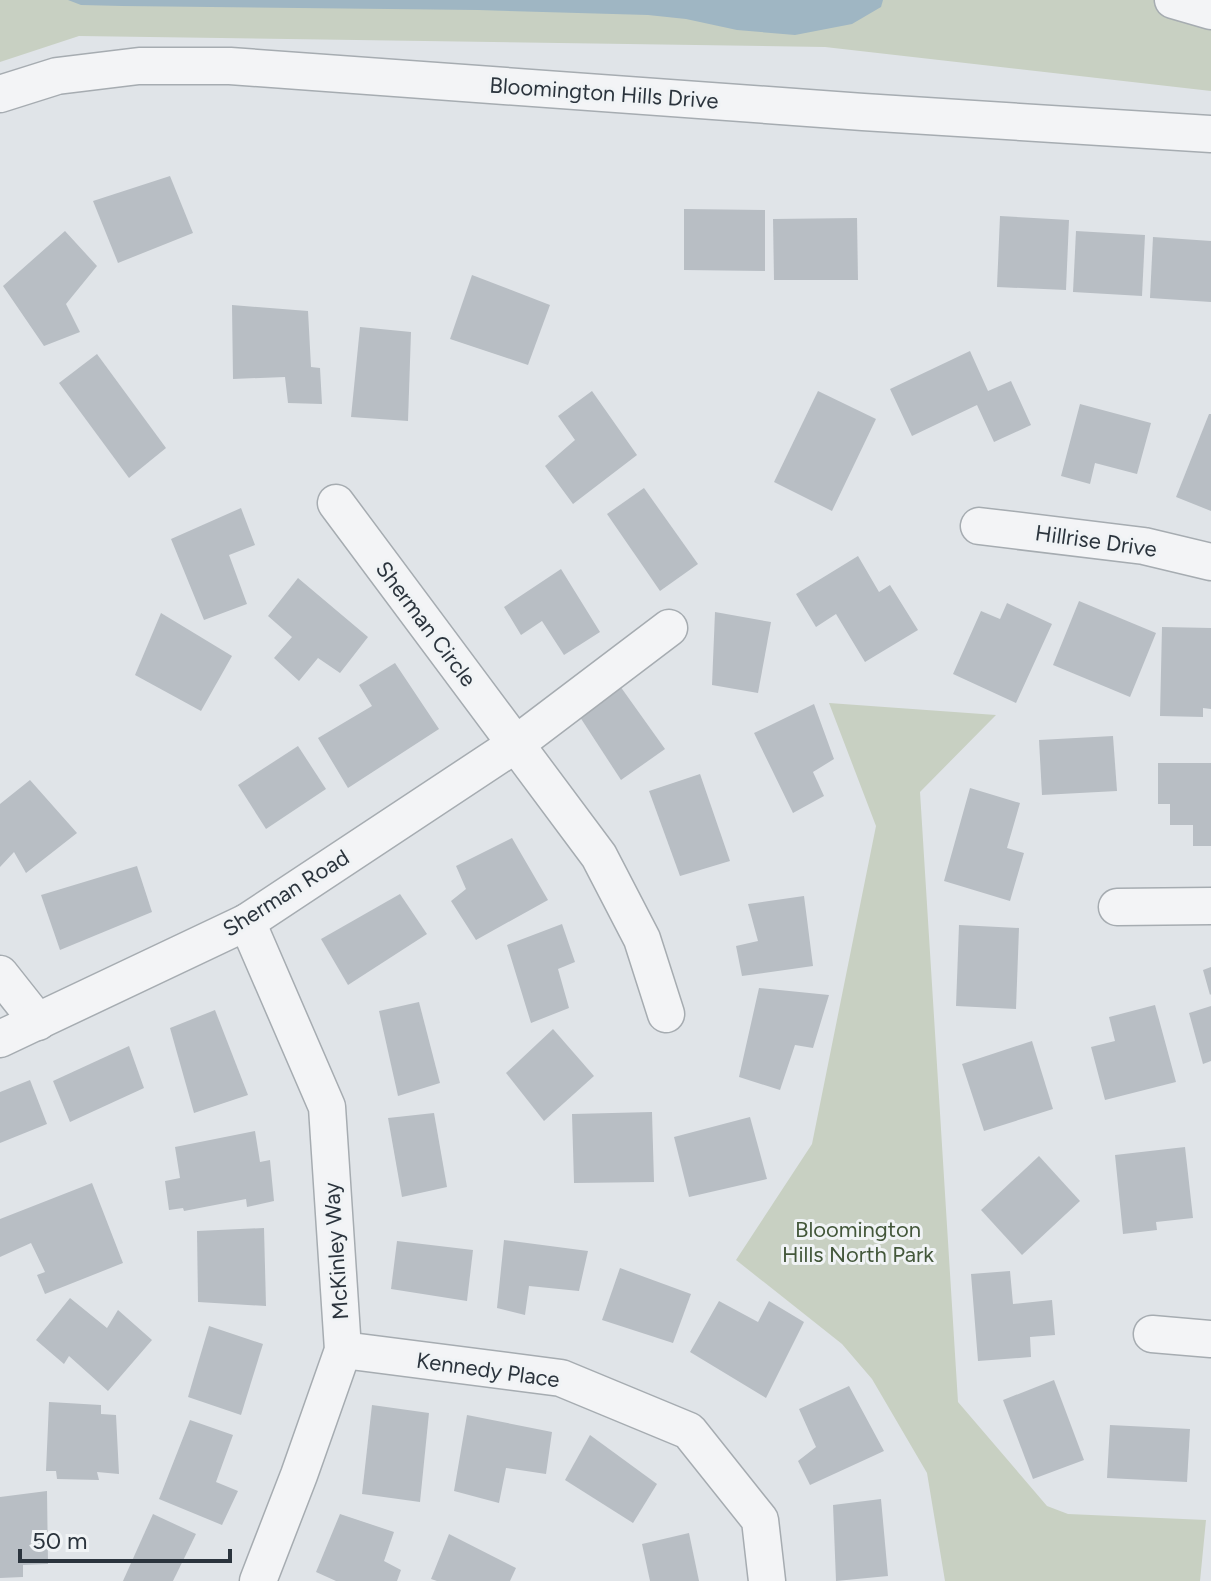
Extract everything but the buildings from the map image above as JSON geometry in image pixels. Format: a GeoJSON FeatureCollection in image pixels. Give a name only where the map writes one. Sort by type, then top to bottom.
{"type":"FeatureCollection","features":[{"type":"Feature","properties":{"kind":"street"},"geometry":{"type":"LineString","coordinates":[[1173,0],[1211,11]]}},
{"type":"Feature","properties":{"kind":"street","name":"Bloomington Hills Drive"},"geometry":{"type":"LineString","coordinates":[[0,94],[57,76],[139,66],[230,66],[1211,134]]}},
{"type":"Feature","properties":{"kind":"street","name":"Sherman Circle"},"geometry":{"type":"LineString","coordinates":[[336,503],[599,856],[642,939],[666,1014]]}},
{"type":"Feature","properties":{"kind":"street","name":"Hillrise Drive"},"geometry":{"type":"LineString","coordinates":[[979,526],[1144,546],[1211,562]]}},
{"type":"Feature","properties":{"kind":"street","name":"Sherman Road"},"geometry":{"type":"LineString","coordinates":[[0,1039],[247,922],[516,744],[669,628]]}},
{"type":"Feature","properties":{"kind":"street"},"geometry":{"type":"LineString","coordinates":[[1117,907],[1211,906]]}},
{"type":"Feature","properties":{"kind":"street","name":"McKinley Way"},"geometry":{"type":"LineString","coordinates":[[247,922],[327,1107],[343,1350],[258,1581]]}},
{"type":"Feature","properties":{"kind":"street"},"geometry":{"type":"LineString","coordinates":[[0,974],[38,1022]]}},
{"type":"Feature","properties":{"kind":"street"},"geometry":{"type":"LineString","coordinates":[[1152,1334],[1211,1339]]}},
{"type":"Feature","properties":{"kind":"street","name":"Kennedy Place"},"geometry":{"type":"LineString","coordinates":[[343,1350],[561,1378],[689,1431],[760,1520],[767,1581]]}},
{"type":"Feature","properties":{"kind":"green space"},"geometry":{"type":"Polygon","coordinates":[[[0,0],[1211,0],[1211,91],[825,47],[79,36],[0,62],[0,0]]]}},
{"type":"Feature","properties":{"kind":"green space","name":"Bloomington Hills North Park"},"geometry":{"type":"Polygon","coordinates":[[[829,703],[996,715],[920,792],[958,1402],[1047,1506],[1068,1514],[1206,1520],[1200,1581],[945,1581],[927,1473],[872,1379],[842,1344],[736,1260],[812,1144],[876,826],[829,703]]]}},
{"type":"Feature","properties":{"kind":"water"},"geometry":{"type":"Polygon","coordinates":[[[68,0],[883,0],[881,7],[852,24],[795,35],[737,30],[648,15],[81,5],[68,0]]]}}]}
